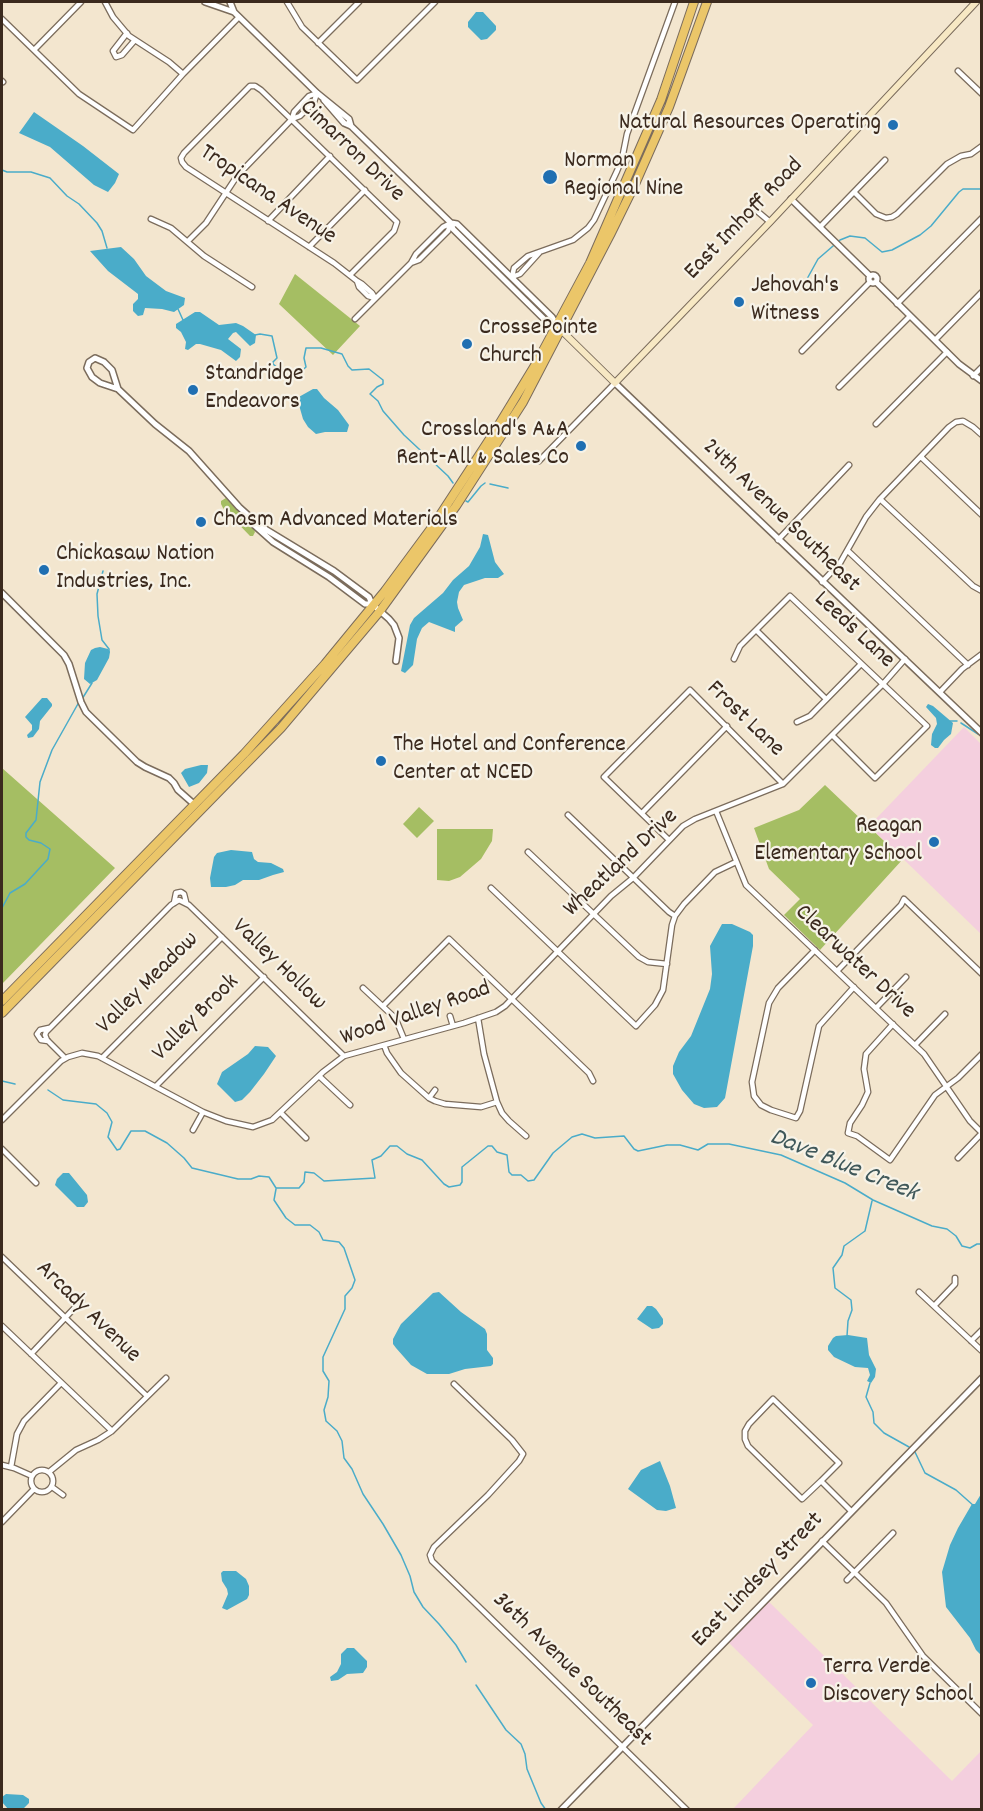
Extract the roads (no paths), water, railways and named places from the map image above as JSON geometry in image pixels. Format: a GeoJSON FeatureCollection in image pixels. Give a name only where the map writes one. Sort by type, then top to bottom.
{"type":"FeatureCollection","features":[{"type":"Feature","properties":{"kind":"highway"},"geometry":{"type":"LineString","coordinates":[[558,326],[590,263],[648,132],[694,2]]}},
{"type":"Feature","properties":{"kind":"highway"},"geometry":{"type":"LineString","coordinates":[[2,1013],[280,728],[375,607],[433,526],[474,465],[537,362],[640,173],[669,106],[707,2]]}},
{"type":"Feature","properties":{"kind":"highway"},"geometry":{"type":"LineString","coordinates":[[2,1001],[244,754],[375,607]]}},
{"type":"Feature","properties":{"kind":"main road","name":"East Imhoff Road"},"geometry":{"type":"LineString","coordinates":[[615,383],[976,2]]}},
{"type":"Feature","properties":{"kind":"main road","name":"24th Avenue Southeast"},"geometry":{"type":"LineString","coordinates":[[558,326],[615,383]]}},
{"type":"Feature","properties":{"kind":"street"},"geometry":{"type":"LineString","coordinates":[[34,50],[81,2]]}},
{"type":"Feature","properties":{"kind":"street"},"geometry":{"type":"LineString","coordinates":[[105,2],[127,33],[183,74]]}},
{"type":"Feature","properties":{"kind":"street","name":"24th Avenue Southeast"},"geometry":{"type":"LineString","coordinates":[[205,2],[237,15]]}},
{"type":"Feature","properties":{"kind":"street","name":"24th Avenue Southeast"},"geometry":{"type":"LineString","coordinates":[[230,2],[237,15],[324,100],[344,123],[351,126],[451,223],[453,229],[548,323],[558,326]]}},
{"type":"Feature","properties":{"kind":"street"},"geometry":{"type":"LineString","coordinates":[[287,2],[298,21],[357,81],[435,2]]}},
{"type":"Feature","properties":{"kind":"street"},"geometry":{"type":"LineString","coordinates":[[318,43],[356,2]]}},
{"type":"Feature","properties":{"kind":"street"},"geometry":{"type":"LineString","coordinates":[[512,277],[514,267],[528,256],[579,237],[594,220],[622,159],[627,134],[675,2]]}},
{"type":"Feature","properties":{"kind":"street"},"geometry":{"type":"LineString","coordinates":[[2,19],[79,94],[133,130],[237,15]]}},
{"type":"Feature","properties":{"kind":"street"},"geometry":{"type":"LineString","coordinates":[[127,33],[113,51],[116,57],[122,55],[135,40]]}},
{"type":"Feature","properties":{"kind":"street"},"geometry":{"type":"LineString","coordinates":[[958,71],[981,94]]}},
{"type":"Feature","properties":{"kind":"street","name":"Cimarron Drive"},"geometry":{"type":"LineString","coordinates":[[252,85],[261,90],[292,119],[395,219],[397,224],[394,231],[350,275]]}},
{"type":"Feature","properties":{"kind":"street","name":"Tropicana Avenue"},"geometry":{"type":"LineString","coordinates":[[252,85],[184,153],[181,158],[182,162],[186,167],[350,275],[375,298]]}},
{"type":"Feature","properties":{"kind":"street"},"geometry":{"type":"LineString","coordinates":[[188,242],[206,223],[225,192],[243,169],[292,119],[294,112],[309,96],[317,93]]}},
{"type":"Feature","properties":{"kind":"street"},"geometry":{"type":"LineString","coordinates":[[854,192],[876,214],[886,218],[892,217],[947,164],[961,156],[971,154],[981,146]]}},
{"type":"Feature","properties":{"kind":"street"},"geometry":{"type":"LineString","coordinates":[[268,221],[330,156]]}},
{"type":"Feature","properties":{"kind":"street"},"geometry":{"type":"LineString","coordinates":[[820,227],[885,160]]}},
{"type":"Feature","properties":{"kind":"street"},"geometry":{"type":"LineString","coordinates":[[309,247],[365,190]]}},
{"type":"Feature","properties":{"kind":"street"},"geometry":{"type":"LineString","coordinates":[[791,199],[946,352],[981,381]]}},
{"type":"Feature","properties":{"kind":"street"},"geometry":{"type":"LineString","coordinates":[[757,211],[770,222]]}},
{"type":"Feature","properties":{"kind":"street"},"geometry":{"type":"LineString","coordinates":[[897,304],[981,218]]}},
{"type":"Feature","properties":{"kind":"street"},"geometry":{"type":"LineString","coordinates":[[151,219],[171,228],[204,256],[252,286]]}},
{"type":"Feature","properties":{"kind":"street"},"geometry":{"type":"LineString","coordinates":[[355,319],[443,227],[451,223]]}},
{"type":"Feature","properties":{"kind":"street","name":"24th Avenue Southeast"},"geometry":{"type":"LineString","coordinates":[[451,223],[457,224],[552,317],[558,326]]}},
{"type":"Feature","properties":{"kind":"street"},"geometry":{"type":"LineString","coordinates":[[802,351],[872,280]]}},
{"type":"Feature","properties":{"kind":"street"},"geometry":{"type":"LineString","coordinates":[[934,340],[981,292]]}},
{"type":"Feature","properties":{"kind":"street"},"geometry":{"type":"LineString","coordinates":[[839,387],[910,316]]}},
{"type":"Feature","properties":{"kind":"street"},"geometry":{"type":"LineString","coordinates":[[876,424],[946,352]]}},
{"type":"Feature","properties":{"kind":"street"},"geometry":{"type":"LineString","coordinates":[[118,389],[112,370],[104,362],[95,358],[89,362],[87,368],[92,377],[100,383],[118,389],[155,424],[189,451],[239,507],[267,531],[334,571],[369,597],[375,607],[389,619],[397,632],[399,644],[396,661]]}},
{"type":"Feature","properties":{"kind":"street"},"geometry":{"type":"LineString","coordinates":[[973,376],[981,367]]}},
{"type":"Feature","properties":{"kind":"street","name":"24th Avenue Southeast"},"geometry":{"type":"LineString","coordinates":[[615,383],[981,733]]}},
{"type":"Feature","properties":{"kind":"street","name":"East Imhoff Road"},"geometry":{"type":"LineString","coordinates":[[539,461],[615,383]]}},
{"type":"Feature","properties":{"kind":"street"},"geometry":{"type":"LineString","coordinates":[[822,582],[840,563],[866,517],[880,500],[953,424],[963,421],[981,435]]}},
{"type":"Feature","properties":{"kind":"street"},"geometry":{"type":"LineString","coordinates":[[921,457],[981,515]]}},
{"type":"Feature","properties":{"kind":"street"},"geometry":{"type":"LineString","coordinates":[[778,540],[849,465]]}},
{"type":"Feature","properties":{"kind":"street"},"geometry":{"type":"LineString","coordinates":[[880,500],[981,591]]}},
{"type":"Feature","properties":{"kind":"street"},"geometry":{"type":"LineString","coordinates":[[848,550],[968,665]]}},
{"type":"Feature","properties":{"kind":"street"},"geometry":{"type":"LineString","coordinates":[[2,594],[64,655],[86,712],[137,762],[169,778],[178,790],[201,810]]}},
{"type":"Feature","properties":{"kind":"street","name":"Leeds Lane"},"geometry":{"type":"LineString","coordinates":[[734,659],[740,646],[790,596],[927,726],[875,778],[832,735]]}},
{"type":"Feature","properties":{"kind":"street"},"geometry":{"type":"LineString","coordinates":[[756,630],[826,699]]}},
{"type":"Feature","properties":{"kind":"street"},"geometry":{"type":"LineString","coordinates":[[940,692],[981,654]]}},
{"type":"Feature","properties":{"kind":"street","name":"Wheatland Drive"},"geometry":{"type":"LineString","coordinates":[[512,999],[611,896],[633,878],[688,823],[783,783],[883,684],[905,659]]}},
{"type":"Feature","properties":{"kind":"street"},"geometry":{"type":"LineString","coordinates":[[797,722],[810,716],[861,663]]}},
{"type":"Feature","properties":{"kind":"street","name":"Frost Lane"},"geometry":{"type":"LineString","coordinates":[[642,813],[604,777],[690,690],[783,783]]}},
{"type":"Feature","properties":{"kind":"street"},"geometry":{"type":"LineString","coordinates":[[669,840],[642,813],[727,726]]}},
{"type":"Feature","properties":{"kind":"street","name":"Clearwater Drive"},"geometry":{"type":"LineString","coordinates":[[716,812],[744,881],[750,889],[915,1045],[981,1133]]}},
{"type":"Feature","properties":{"kind":"street"},"geometry":{"type":"LineString","coordinates":[[568,815],[669,912],[675,915]]}},
{"type":"Feature","properties":{"kind":"street"},"geometry":{"type":"LineString","coordinates":[[528,852],[641,959],[667,964]]}},
{"type":"Feature","properties":{"kind":"street"},"geometry":{"type":"LineString","coordinates":[[491,888],[636,1026],[659,999],[663,990],[675,915],[715,872],[736,862]]}},
{"type":"Feature","properties":{"kind":"street"},"geometry":{"type":"LineString","coordinates":[[837,971],[901,905],[904,899],[981,974]]}},
{"type":"Feature","properties":{"kind":"street","name":"Valley Hollow"},"geometry":{"type":"LineString","coordinates":[[65,1058],[48,1041],[45,1035],[49,1028],[179,900],[186,902],[344,1056]]}},
{"type":"Feature","properties":{"kind":"street","name":"Valley Meadow"},"geometry":{"type":"LineString","coordinates":[[102,1058],[222,937]]}},
{"type":"Feature","properties":{"kind":"street"},"geometry":{"type":"LineString","coordinates":[[382,1006],[449,939],[589,1073],[593,1082]]}},
{"type":"Feature","properties":{"kind":"street"},"geometry":{"type":"LineString","coordinates":[[815,950],[778,988],[769,1003],[752,1083],[754,1096],[760,1105],[796,1118],[800,1111],[819,1026],[854,987]]}},
{"type":"Feature","properties":{"kind":"street","name":"Valley Brook"},"geometry":{"type":"LineString","coordinates":[[156,1086],[264,977]]}},
{"type":"Feature","properties":{"kind":"street"},"geometry":{"type":"LineString","coordinates":[[876,1008],[906,977]]}},
{"type":"Feature","properties":{"kind":"street"},"geometry":{"type":"LineString","coordinates":[[363,988],[398,1022],[404,1039]]}},
{"type":"Feature","properties":{"kind":"street","name":"Wood Valley Road"},"geometry":{"type":"LineString","coordinates":[[65,1058],[82,1053],[92,1054],[203,1112],[226,1121],[253,1126],[272,1120],[344,1056],[496,1012],[512,999]]}},
{"type":"Feature","properties":{"kind":"street"},"geometry":{"type":"LineString","coordinates":[[915,1045],[945,1014]]}},
{"type":"Feature","properties":{"kind":"street"},"geometry":{"type":"LineString","coordinates":[[450,1016],[453,1026]]}},
{"type":"Feature","properties":{"kind":"street"},"geometry":{"type":"LineString","coordinates":[[478,1018],[484,1054],[497,1102],[502,1113],[526,1136]]}},
{"type":"Feature","properties":{"kind":"street"},"geometry":{"type":"LineString","coordinates":[[893,1024],[867,1054],[864,1069],[868,1092],[850,1123],[848,1133],[857,1136],[890,1160],[934,1095],[958,1078],[981,1054]]}},
{"type":"Feature","properties":{"kind":"street"},"geometry":{"type":"LineString","coordinates":[[384,1045],[401,1072],[429,1098],[445,1104],[481,1107],[497,1102]]}},
{"type":"Feature","properties":{"kind":"street"},"geometry":{"type":"LineString","coordinates":[[2,1120],[65,1058]]}},
{"type":"Feature","properties":{"kind":"street"},"geometry":{"type":"LineString","coordinates":[[319,1076],[350,1105]]}},
{"type":"Feature","properties":{"kind":"street"},"geometry":{"type":"LineString","coordinates":[[429,1098],[435,1090]]}},
{"type":"Feature","properties":{"kind":"street"},"geometry":{"type":"LineString","coordinates":[[193,1130],[203,1112]]}},
{"type":"Feature","properties":{"kind":"street"},"geometry":{"type":"LineString","coordinates":[[281,1113],[306,1138]]}},
{"type":"Feature","properties":{"kind":"street"},"geometry":{"type":"LineString","coordinates":[[958,1158],[981,1133]]}},
{"type":"Feature","properties":{"kind":"street"},"geometry":{"type":"LineString","coordinates":[[2,1149],[36,1183]]}},
{"type":"Feature","properties":{"kind":"street","name":"Arcady Avenue"},"geometry":{"type":"LineString","coordinates":[[2,1257],[147,1396]]}},
{"type":"Feature","properties":{"kind":"street"},"geometry":{"type":"LineString","coordinates":[[934,1306],[955,1284],[955,1278]]}},
{"type":"Feature","properties":{"kind":"street"},"geometry":{"type":"LineString","coordinates":[[919,1292],[981,1350]]}},
{"type":"Feature","properties":{"kind":"street"},"geometry":{"type":"LineString","coordinates":[[31,1354],[82,1300]]}},
{"type":"Feature","properties":{"kind":"street"},"geometry":{"type":"LineString","coordinates":[[2,1326],[112,1431]]}},
{"type":"Feature","properties":{"kind":"street"},"geometry":{"type":"LineString","coordinates":[[971,1341],[981,1330]]}},
{"type":"Feature","properties":{"kind":"street"},"geometry":{"type":"LineString","coordinates":[[49,1472],[76,1450],[112,1431],[166,1378]]}},
{"type":"Feature","properties":{"kind":"street","name":"East Lindsey Street"},"geometry":{"type":"LineString","coordinates":[[561,1809],[981,1378]]}},
{"type":"Feature","properties":{"kind":"street"},"geometry":{"type":"LineString","coordinates":[[11,1467],[17,1434],[24,1421],[61,1383]]}},
{"type":"Feature","properties":{"kind":"street","name":"36th Avenue Southeast"},"geometry":{"type":"LineString","coordinates":[[454,1384],[512,1440],[523,1454],[488,1495],[437,1544],[431,1552],[432,1561],[687,1809]]}},
{"type":"Feature","properties":{"kind":"street"},"geometry":{"type":"LineString","coordinates":[[773,1399],[838,1463],[821,1481],[802,1499],[748,1446],[745,1431],[773,1399]]}},
{"type":"Feature","properties":{"kind":"street"},"geometry":{"type":"LineString","coordinates":[[2,1465],[32,1476]]}},
{"type":"Feature","properties":{"kind":"street"},"geometry":{"type":"LineString","coordinates":[[40,1470],[49,1472],[53,1478],[52,1487],[40,1492],[34,1489],[31,1483],[32,1476],[40,1470]]}},
{"type":"Feature","properties":{"kind":"street"},"geometry":{"type":"LineString","coordinates":[[821,1481],[851,1511]]}},
{"type":"Feature","properties":{"kind":"street"},"geometry":{"type":"LineString","coordinates":[[52,1487],[63,1495]]}},
{"type":"Feature","properties":{"kind":"street"},"geometry":{"type":"LineString","coordinates":[[2,1522],[34,1489]]}},
{"type":"Feature","properties":{"kind":"street"},"geometry":{"type":"LineString","coordinates":[[847,1580],[893,1533]]}},
{"type":"Feature","properties":{"kind":"street"},"geometry":{"type":"LineString","coordinates":[[822,1541],[886,1603],[922,1656],[981,1714]]}},
{"type":"Feature","properties":{"kind":"street"},"geometry":{"type":"LineString","coordinates":[[891,1620],[896,1616]]}},
{"type":"Feature","properties":{"kind":"water"},"geometry":{"type":"Polygon","coordinates":[[[476,12],[483,12],[496,26],[496,30],[487,39],[481,40],[468,27],[468,22],[476,12]]]}},
{"type":"Feature","properties":{"kind":"water"},"geometry":{"type":"Polygon","coordinates":[[[34,112],[119,174],[108,192],[94,185],[50,147],[19,133],[34,112]]]}},
{"type":"Feature","properties":{"kind":"water"},"geometry":{"type":"Polygon","coordinates":[[[121,247],[134,259],[146,276],[166,291],[185,298],[184,305],[174,312],[145,308],[143,315],[138,316],[133,311],[133,304],[138,299],[138,294],[108,271],[90,251],[121,247]]]}},
{"type":"Feature","properties":{"kind":"water"},"geometry":{"type":"Polygon","coordinates":[[[195,312],[200,312],[219,325],[236,323],[243,326],[256,335],[255,343],[250,346],[236,332],[233,333],[228,339],[241,349],[240,357],[236,361],[221,350],[200,344],[188,350],[185,349],[186,342],[176,328],[176,324],[195,312]]]}},
{"type":"Feature","properties":{"kind":"water"},"geometry":{"type":"Polygon","coordinates":[[[317,389],[338,410],[349,425],[347,432],[316,434],[308,427],[303,419],[297,398],[317,389]]]}},
{"type":"Feature","properties":{"kind":"water"},"geometry":{"type":"Polygon","coordinates":[[[483,534],[488,535],[495,562],[504,574],[498,578],[485,578],[464,585],[459,592],[457,602],[463,620],[455,627],[455,632],[429,622],[422,628],[417,639],[413,665],[405,673],[401,671],[410,625],[414,618],[469,566],[480,547],[483,534]]]}},
{"type":"Feature","properties":{"kind":"water"},"geometry":{"type":"Polygon","coordinates":[[[100,647],[108,649],[109,658],[97,680],[90,684],[84,679],[85,663],[91,650],[100,647]]]}},
{"type":"Feature","properties":{"kind":"water"},"geometry":{"type":"Polygon","coordinates":[[[42,698],[47,698],[52,706],[40,721],[39,729],[33,737],[28,738],[27,735],[32,730],[32,725],[25,717],[42,698]]]}},
{"type":"Feature","properties":{"kind":"water"},"geometry":{"type":"Polygon","coordinates":[[[928,704],[953,723],[951,734],[938,748],[931,745],[932,734],[937,724],[936,718],[926,707],[928,704]]]}},
{"type":"Feature","properties":{"kind":"water"},"geometry":{"type":"Polygon","coordinates":[[[208,765],[207,773],[199,783],[189,787],[181,773],[185,769],[208,765]]]}},
{"type":"Feature","properties":{"kind":"water"},"geometry":{"type":"Polygon","coordinates":[[[231,850],[252,852],[254,859],[258,862],[271,863],[283,869],[284,872],[259,880],[243,880],[226,887],[211,887],[210,878],[214,857],[217,853],[231,850]]]}},
{"type":"Feature","properties":{"kind":"water"},"geometry":{"type":"Polygon","coordinates":[[[722,924],[732,924],[750,932],[753,935],[753,946],[725,1098],[717,1107],[704,1108],[694,1104],[682,1090],[673,1074],[673,1066],[679,1052],[691,1036],[710,989],[712,974],[710,946],[722,924]]]}},
{"type":"Feature","properties":{"kind":"water"},"geometry":{"type":"Polygon","coordinates":[[[255,1046],[268,1047],[276,1056],[250,1092],[242,1100],[235,1102],[217,1084],[222,1072],[248,1054],[255,1046]]]}},
{"type":"Feature","properties":{"kind":"water"},"geometry":{"type":"Polygon","coordinates":[[[63,1173],[69,1173],[87,1195],[88,1202],[84,1207],[77,1207],[55,1185],[63,1173]]]}},
{"type":"Feature","properties":{"kind":"water"},"geometry":{"type":"Polygon","coordinates":[[[439,1292],[485,1329],[487,1350],[493,1358],[491,1366],[465,1369],[449,1374],[427,1374],[411,1365],[393,1344],[393,1339],[401,1324],[433,1293],[439,1292]]]}},
{"type":"Feature","properties":{"kind":"water"},"geometry":{"type":"Polygon","coordinates":[[[647,1306],[656,1309],[663,1319],[663,1324],[659,1328],[652,1329],[637,1319],[647,1306]]]}},
{"type":"Feature","properties":{"kind":"water"},"geometry":{"type":"Polygon","coordinates":[[[848,1335],[867,1338],[869,1355],[876,1369],[871,1383],[867,1381],[870,1375],[868,1368],[855,1367],[834,1357],[828,1350],[833,1338],[848,1335]]]}},
{"type":"Feature","properties":{"kind":"water"},"geometry":{"type":"Polygon","coordinates":[[[660,1461],[676,1508],[666,1511],[657,1510],[628,1489],[641,1470],[660,1461]]]}},
{"type":"Feature","properties":{"kind":"water"},"geometry":{"type":"Polygon","coordinates":[[[981,1494],[981,1655],[946,1607],[942,1572],[958,1528],[972,1504],[975,1504],[981,1494]]]}},
{"type":"Feature","properties":{"kind":"water"},"geometry":{"type":"Polygon","coordinates":[[[223,1571],[236,1571],[246,1579],[249,1586],[247,1599],[227,1610],[222,1608],[228,1594],[222,1581],[223,1571]]]}},
{"type":"Feature","properties":{"kind":"water"},"geometry":{"type":"Polygon","coordinates":[[[347,1648],[354,1648],[367,1661],[367,1667],[363,1673],[347,1674],[338,1680],[331,1681],[330,1677],[337,1672],[341,1664],[341,1654],[347,1648]]]}},
{"type":"Feature","properties":{"kind":"water"},"geometry":{"type":"Polygon","coordinates":[[[6,1794],[23,1795],[29,1799],[29,1803],[23,1809],[8,1809],[2,1802],[2,1797],[6,1794]]]}},
{"type":"Feature","properties":{"kind":"waterway"},"geometry":{"type":"LineString","coordinates":[[2,170],[31,172],[50,178],[97,223],[107,248]]}},
{"type":"Feature","properties":{"kind":"waterway"},"geometry":{"type":"LineString","coordinates":[[802,288],[818,259],[840,240],[850,236],[865,238],[882,252],[892,250],[920,235],[931,226],[963,189],[982,189]]}},
{"type":"Feature","properties":{"kind":"waterway"},"geometry":{"type":"LineString","coordinates":[[178,309],[185,320]]}},
{"type":"Feature","properties":{"kind":"waterway"},"geometry":{"type":"LineString","coordinates":[[255,335],[272,336],[277,358],[273,364],[289,377],[296,376],[306,367],[304,358],[306,348],[321,348],[342,354],[352,370],[369,369],[383,380],[383,384],[370,394],[404,435],[453,483]]}},
{"type":"Feature","properties":{"kind":"waterway"},"geometry":{"type":"LineString","coordinates":[[466,501],[468,502],[485,483]]}},
{"type":"Feature","properties":{"kind":"waterway"},"geometry":{"type":"LineString","coordinates":[[490,484],[508,488]]}},
{"type":"Feature","properties":{"kind":"waterway"},"geometry":{"type":"LineString","coordinates":[[103,571],[97,594],[98,616],[102,640],[109,652]]}},
{"type":"Feature","properties":{"kind":"waterway"},"geometry":{"type":"LineString","coordinates":[[82,699],[92,683]]}},
{"type":"Feature","properties":{"kind":"waterway"},"geometry":{"type":"LineString","coordinates":[[2,908],[10,893],[25,884],[48,859],[50,849],[41,843],[29,840],[26,833],[36,820],[40,782],[52,750],[79,702]]}},
{"type":"Feature","properties":{"kind":"waterway"},"geometry":{"type":"LineString","coordinates":[[950,721],[957,721]]}},
{"type":"Feature","properties":{"kind":"waterway"},"geometry":{"type":"LineString","coordinates":[[961,723],[978,734]]}},
{"type":"Feature","properties":{"kind":"waterway","name":"Dave Blue Creek"},"geometry":{"type":"LineString","coordinates":[[2,1081],[15,1084]]}},
{"type":"Feature","properties":{"kind":"waterway","name":"Dave Blue Creek"},"geometry":{"type":"LineString","coordinates":[[48,1090],[63,1100],[96,1104],[107,1113],[112,1122],[108,1137],[117,1150],[120,1149],[131,1131],[145,1131],[167,1143],[192,1168],[238,1179],[269,1177],[276,1188]]}},
{"type":"Feature","properties":{"kind":"waterway","name":"Dave Blue Creek"},"geometry":{"type":"LineString","coordinates":[[276,1188],[299,1188],[304,1182],[305,1172],[314,1173],[324,1181],[375,1178],[372,1160],[381,1156],[390,1146],[397,1146],[407,1154],[422,1160],[449,1187],[460,1185],[462,1167],[488,1146],[507,1155],[509,1172],[512,1175],[521,1175],[528,1181],[534,1180],[553,1153],[572,1137],[582,1134],[595,1138],[624,1136],[638,1151],[667,1145],[680,1145],[698,1150],[708,1144],[729,1144],[781,1155],[845,1183],[873,1200],[932,1226],[947,1229],[956,1236],[962,1246],[970,1248],[982,1244]]}},
{"type":"Feature","properties":{"kind":"waterway"},"geometry":{"type":"LineString","coordinates":[[276,1189],[274,1200],[286,1218],[295,1225],[310,1225],[319,1232],[323,1240],[339,1242],[344,1248],[355,1280],[345,1296],[345,1309],[323,1357],[323,1371],[329,1381],[324,1410],[326,1421],[337,1431],[342,1441],[344,1458],[352,1469],[363,1494],[401,1555],[414,1592],[423,1607],[456,1645],[466,1662]]}},
{"type":"Feature","properties":{"kind":"waterway"},"geometry":{"type":"LineString","coordinates":[[847,1336],[848,1321],[852,1310],[851,1300],[835,1288],[833,1268],[842,1255],[844,1246],[865,1231],[872,1201]]}},
{"type":"Feature","properties":{"kind":"waterway"},"geometry":{"type":"LineString","coordinates":[[870,1383],[866,1397],[873,1412],[874,1423],[884,1433],[909,1447]]}},
{"type":"Feature","properties":{"kind":"waterway"},"geometry":{"type":"LineString","coordinates":[[915,1452],[925,1473],[956,1490],[974,1506]]}},
{"type":"Feature","properties":{"kind":"waterway"},"geometry":{"type":"LineString","coordinates":[[476,1685],[506,1730],[521,1744],[527,1769],[546,1810]]}},
{"type":"Feature","properties":{"kind":"place","name":"Natural Resources Operating"},"geometry":{"type":"Point","coordinates":[893,125]}},
{"type":"Feature","properties":{"kind":"place","name":"Norman Regional Nine"},"geometry":{"type":"Point","coordinates":[550,177]}},
{"type":"Feature","properties":{"kind":"place","name":"Jehovah's Witness"},"geometry":{"type":"Point","coordinates":[739,302]}},
{"type":"Feature","properties":{"kind":"place","name":"CrossePointe Church"},"geometry":{"type":"Point","coordinates":[467,344]}},
{"type":"Feature","properties":{"kind":"place","name":"Standridge Endeavors"},"geometry":{"type":"Point","coordinates":[193,390]}},
{"type":"Feature","properties":{"kind":"place","name":"Crossland's A&A Rent-All & Sales Co"},"geometry":{"type":"Point","coordinates":[581,446]}},
{"type":"Feature","properties":{"kind":"place","name":"Chasm Advanced Materials"},"geometry":{"type":"Point","coordinates":[201,522]}},
{"type":"Feature","properties":{"kind":"place","name":"Chickasaw Nation Industries, Inc."},"geometry":{"type":"Point","coordinates":[44,570]}},
{"type":"Feature","properties":{"kind":"place","name":"The Hotel and Conference Center at NCED"},"geometry":{"type":"Point","coordinates":[381,761]}},
{"type":"Feature","properties":{"kind":"place","name":"Reagan Elementary School"},"geometry":{"type":"Point","coordinates":[934,842]}},
{"type":"Feature","properties":{"kind":"place","name":"Terra Verde Discovery School"},"geometry":{"type":"Point","coordinates":[811,1683]}}]}
